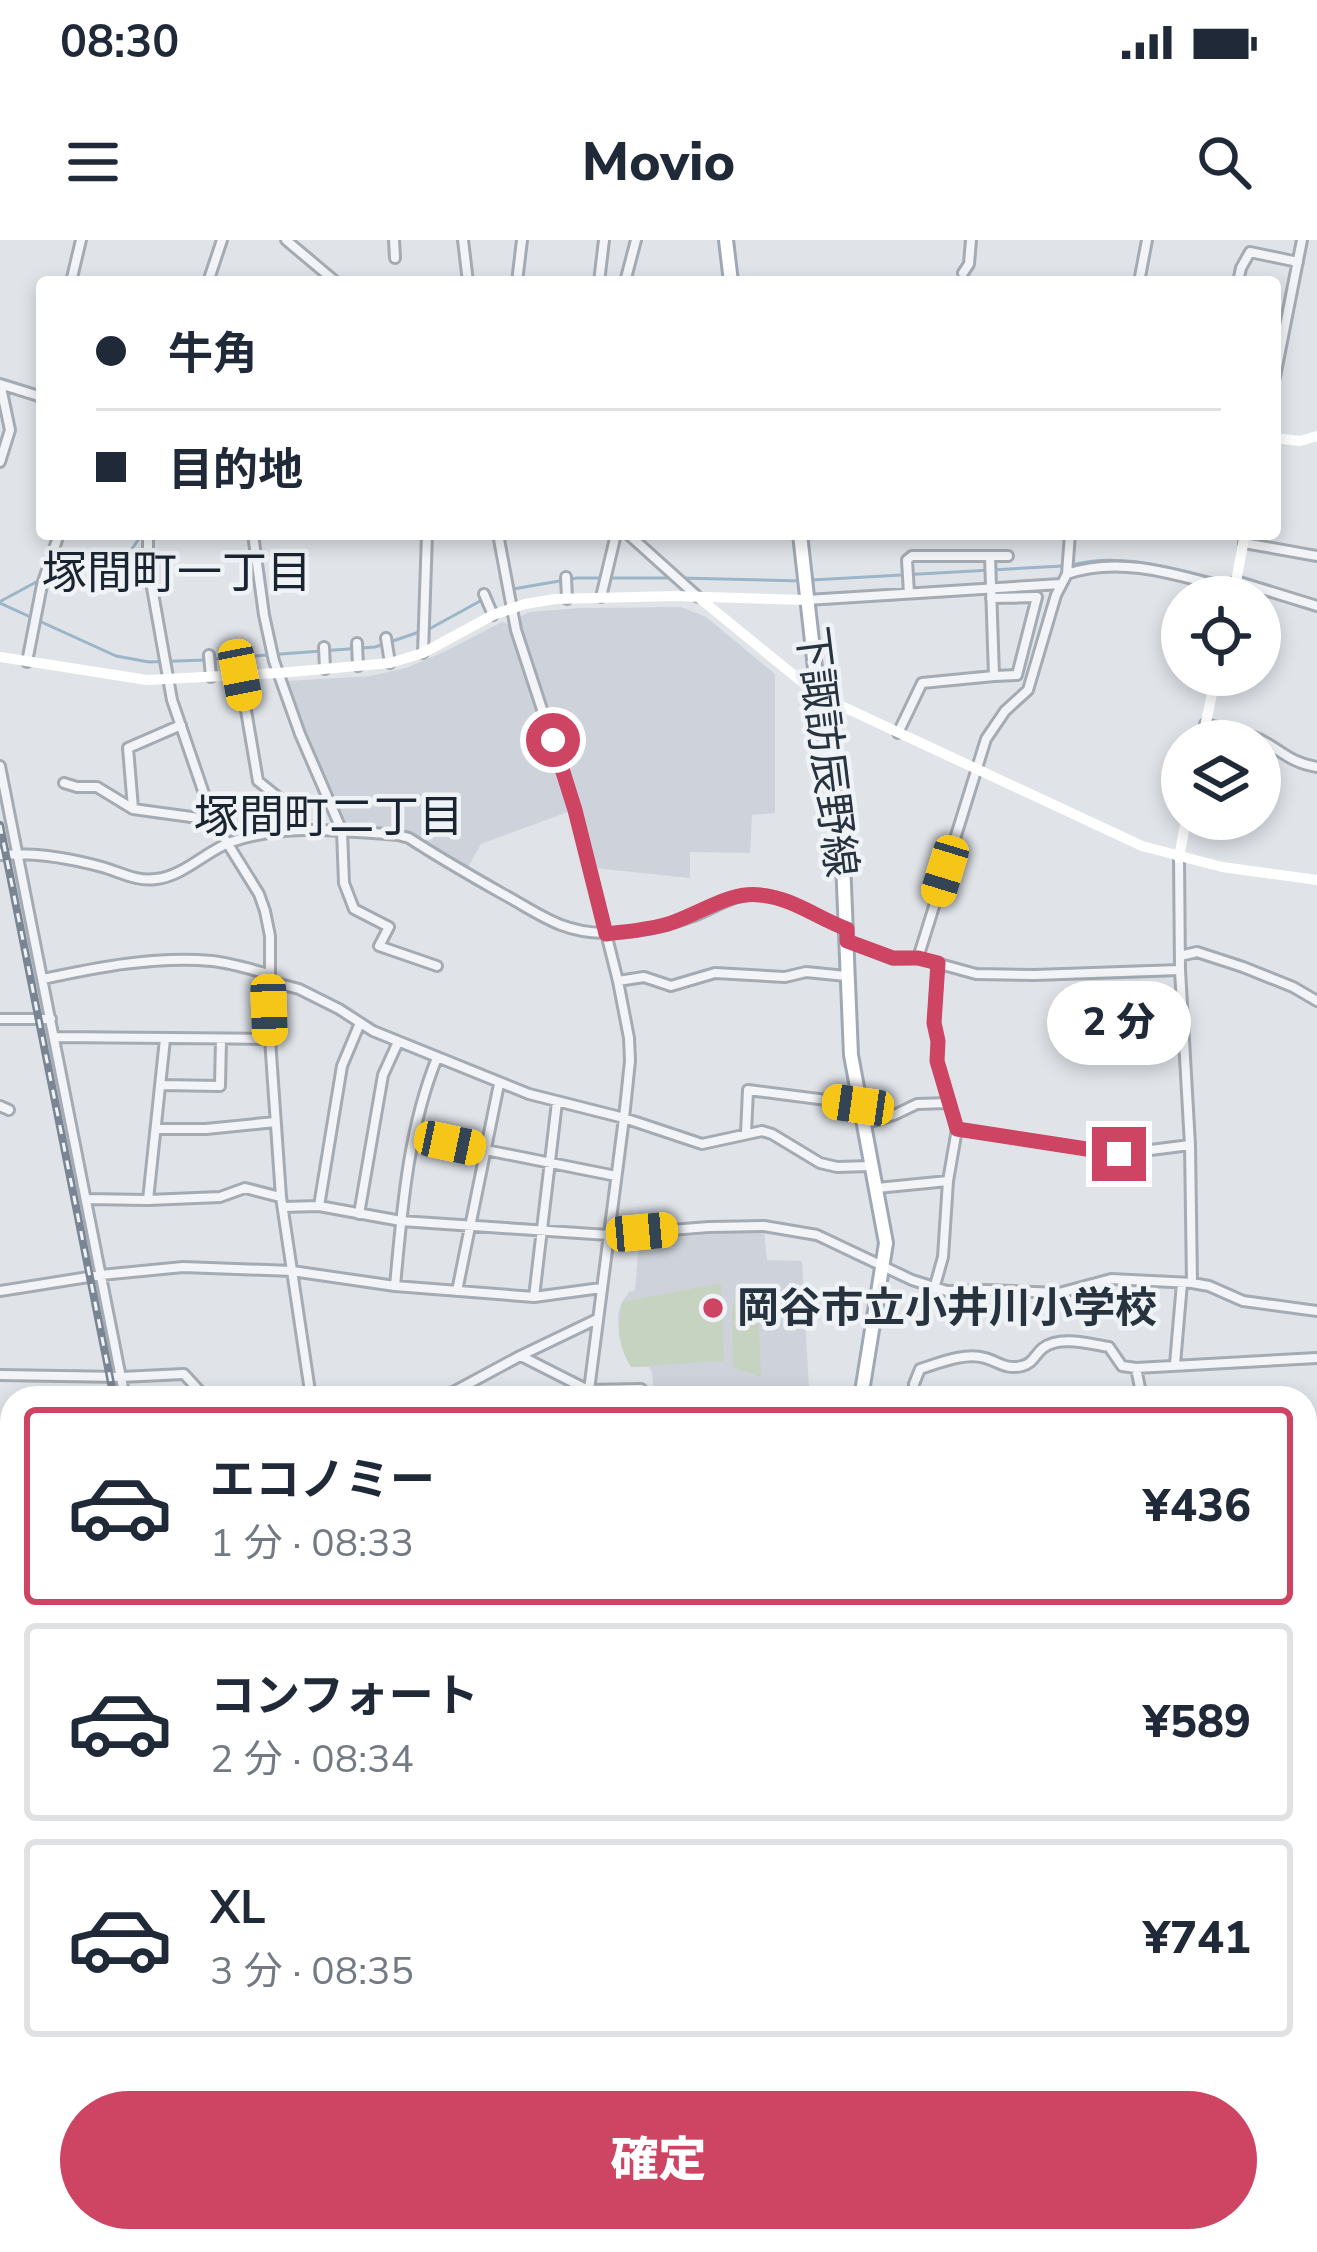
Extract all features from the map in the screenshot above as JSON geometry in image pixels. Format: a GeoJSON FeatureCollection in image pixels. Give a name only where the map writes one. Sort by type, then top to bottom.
{"type":"FeatureCollection","features":[{"type":"Feature","properties":{"kind":"main road"},"geometry":{"type":"LineString","coordinates":[[726,240],[730,276]]}},
{"type":"Feature","properties":{"kind":"main road","name":"下諏訪辰野線"},"geometry":{"type":"LineString","coordinates":[[801,540],[818,694],[842,837],[851,1055],[886,1243],[863,1386]]}},
{"type":"Feature","properties":{"kind":"street"},"geometry":{"type":"LineString","coordinates":[[72,276],[81,240]]}},
{"type":"Feature","properties":{"kind":"street"},"geometry":{"type":"LineString","coordinates":[[210,276],[222,240]]}},
{"type":"Feature","properties":{"kind":"street"},"geometry":{"type":"LineString","coordinates":[[286,240],[329,276]]}},
{"type":"Feature","properties":{"kind":"street"},"geometry":{"type":"LineString","coordinates":[[394,240],[395,258]]}},
{"type":"Feature","properties":{"kind":"street"},"geometry":{"type":"LineString","coordinates":[[463,240],[467,276]]}},
{"type":"Feature","properties":{"kind":"street"},"geometry":{"type":"LineString","coordinates":[[518,276],[522,240]]}},
{"type":"Feature","properties":{"kind":"street"},"geometry":{"type":"LineString","coordinates":[[600,276],[604,240]]}},
{"type":"Feature","properties":{"kind":"street"},"geometry":{"type":"LineString","coordinates":[[626,276],[635,240]]}},
{"type":"Feature","properties":{"kind":"street"},"geometry":{"type":"LineString","coordinates":[[963,273],[969,264],[971,240]]}},
{"type":"Feature","properties":{"kind":"street"},"geometry":{"type":"LineString","coordinates":[[1140,276],[1147,240]]}},
{"type":"Feature","properties":{"kind":"street"},"geometry":{"type":"LineString","coordinates":[[1281,347],[1302,240]]}},
{"type":"Feature","properties":{"kind":"street"},"geometry":{"type":"LineString","coordinates":[[1239,276],[1250,253],[1298,262]]}},
{"type":"Feature","properties":{"kind":"street"},"geometry":{"type":"LineString","coordinates":[[0,462],[10,430],[2,389],[36,397]]}},
{"type":"Feature","properties":{"kind":"street"},"geometry":{"type":"LineString","coordinates":[[1281,439],[1300,441],[1317,436]]}},
{"type":"Feature","properties":{"kind":"street"},"geometry":{"type":"LineString","coordinates":[[27,662],[56,540]]}},
{"type":"Feature","properties":{"kind":"street"},"geometry":{"type":"LineString","coordinates":[[148,540],[166,674],[182,725],[213,820],[266,911],[274,1122],[309,1386]]}},
{"type":"Feature","properties":{"kind":"street"},"geometry":{"type":"LineString","coordinates":[[255,540],[275,662],[342,831],[344,883],[354,909],[389,927],[380,946],[437,966]]}},
{"type":"Feature","properties":{"kind":"street"},"geometry":{"type":"LineString","coordinates":[[422,653],[427,540]]}},
{"type":"Feature","properties":{"kind":"street"},"geometry":{"type":"LineString","coordinates":[[499,540],[515,630],[575,810],[629,1038],[624,1118],[589,1386]]}},
{"type":"Feature","properties":{"kind":"street"},"geometry":{"type":"LineString","coordinates":[[603,585],[614,540]]}},
{"type":"Feature","properties":{"kind":"street"},"geometry":{"type":"LineString","coordinates":[[635,540],[818,694],[1142,846],[1222,867],[1317,880]]}},
{"type":"Feature","properties":{"kind":"street"},"geometry":{"type":"LineString","coordinates":[[918,958],[991,728],[1028,690],[1067,574],[1070,540]]}},
{"type":"Feature","properties":{"kind":"street"},"geometry":{"type":"LineString","coordinates":[[1237,576],[1245,540]]}},
{"type":"Feature","properties":{"kind":"street"},"geometry":{"type":"LineString","coordinates":[[1253,540],[1317,556]]}},
{"type":"Feature","properties":{"kind":"street"},"geometry":{"type":"LineString","coordinates":[[909,593],[907,560],[912,556],[990,560],[1008,556]]}},
{"type":"Feature","properties":{"kind":"street"},"geometry":{"type":"LineString","coordinates":[[990,560],[994,676]]}},
{"type":"Feature","properties":{"kind":"street"},"geometry":{"type":"LineString","coordinates":[[1067,574],[1096,565],[1178,576]]}},
{"type":"Feature","properties":{"kind":"street"},"geometry":{"type":"LineString","coordinates":[[0,657],[147,680],[210,665],[240,675],[275,662],[358,661],[422,653],[491,610],[512,608],[566,587],[603,585],[698,597],[806,600],[1061,584]]}},
{"type":"Feature","properties":{"kind":"street"},"geometry":{"type":"LineString","coordinates":[[898,733],[922,682],[1017,675],[1037,596],[990,587]]}},
{"type":"Feature","properties":{"kind":"street"},"geometry":{"type":"LineString","coordinates":[[484,594],[491,610]]}},
{"type":"Feature","properties":{"kind":"street"},"geometry":{"type":"LineString","coordinates":[[1281,599],[1317,606]]}},
{"type":"Feature","properties":{"kind":"street"},"geometry":{"type":"LineString","coordinates":[[386,638],[389,657]]}},
{"type":"Feature","properties":{"kind":"street"},"geometry":{"type":"LineString","coordinates":[[356,643],[358,661]]}},
{"type":"Feature","properties":{"kind":"street"},"geometry":{"type":"LineString","coordinates":[[240,675],[258,781],[279,798],[297,829]]}},
{"type":"Feature","properties":{"kind":"street"},"geometry":{"type":"LineString","coordinates":[[133,809],[128,748],[182,725]]}},
{"type":"Feature","properties":{"kind":"street"},"geometry":{"type":"LineString","coordinates":[[1281,754],[1317,767]]}},
{"type":"Feature","properties":{"kind":"street"},"geometry":{"type":"LineString","coordinates":[[0,766],[123,1386]]}},
{"type":"Feature","properties":{"kind":"street"},"geometry":{"type":"LineString","coordinates":[[64,783],[97,787],[133,809],[213,820]]}},
{"type":"Feature","properties":{"kind":"street"},"geometry":{"type":"LineString","coordinates":[[0,853],[78,861],[138,879],[158,879],[228,843],[266,833],[342,831],[409,838],[552,924],[569,929],[606,934],[649,929],[747,894],[798,904],[893,958],[918,958],[976,974],[1180,970]]}},
{"type":"Feature","properties":{"kind":"street"},"geometry":{"type":"LineString","coordinates":[[1175,1364],[1187,1283],[1190,1145],[1180,970],[1182,840]]}},
{"type":"Feature","properties":{"kind":"street"},"geometry":{"type":"LineString","coordinates":[[1180,956],[1197,952],[1228,962],[1317,1001]]}},
{"type":"Feature","properties":{"kind":"street"},"geometry":{"type":"LineString","coordinates":[[43,979],[154,960],[216,961],[310,994],[398,1042],[499,1084],[702,1144],[762,1131],[820,1163],[871,1166]]}},
{"type":"Feature","properties":{"kind":"street"},"geometry":{"type":"LineString","coordinates":[[934,1289],[943,1257],[957,1129],[937,1061],[938,963]]}},
{"type":"Feature","properties":{"kind":"street"},"geometry":{"type":"LineString","coordinates":[[618,981],[644,977],[671,986],[715,973],[848,976]]}},
{"type":"Feature","properties":{"kind":"street"},"geometry":{"type":"LineString","coordinates":[[0,1019],[50,1019]]}},
{"type":"Feature","properties":{"kind":"street"},"geometry":{"type":"LineString","coordinates":[[1134,1056],[1134,1027],[1183,1019]]}},
{"type":"Feature","properties":{"kind":"street"},"geometry":{"type":"LineString","coordinates":[[319,1205],[342,1066],[361,1023]]}},
{"type":"Feature","properties":{"kind":"street"},"geometry":{"type":"LineString","coordinates":[[54,1037],[270,1039]]}},
{"type":"Feature","properties":{"kind":"street"},"geometry":{"type":"LineString","coordinates":[[148,1200],[165,1039]]}},
{"type":"Feature","properties":{"kind":"street"},"geometry":{"type":"LineString","coordinates":[[161,1084],[220,1086],[221,1039]]}},
{"type":"Feature","properties":{"kind":"street"},"geometry":{"type":"LineString","coordinates":[[359,1214],[383,1075],[398,1042]]}},
{"type":"Feature","properties":{"kind":"street"},"geometry":{"type":"LineString","coordinates":[[395,1286],[423,1093],[437,1058]]}},
{"type":"Feature","properties":{"kind":"street"},"geometry":{"type":"LineString","coordinates":[[458,1291],[499,1084]]}},
{"type":"Feature","properties":{"kind":"street"},"geometry":{"type":"LineString","coordinates":[[746,1134],[748,1090],[858,1105]]}},
{"type":"Feature","properties":{"kind":"street"},"geometry":{"type":"LineString","coordinates":[[534,1297],[557,1102]]}},
{"type":"Feature","properties":{"kind":"street"},"geometry":{"type":"LineString","coordinates":[[862,1124],[917,1104],[947,1103]]}},
{"type":"Feature","properties":{"kind":"street"},"geometry":{"type":"LineString","coordinates":[[157,1129],[274,1122]]}},
{"type":"Feature","properties":{"kind":"street"},"geometry":{"type":"LineString","coordinates":[[957,1129],[1119,1154],[1190,1145]]}},
{"type":"Feature","properties":{"kind":"street"},"geometry":{"type":"LineString","coordinates":[[416,1136],[616,1176]]}},
{"type":"Feature","properties":{"kind":"street"},"geometry":{"type":"LineString","coordinates":[[877,1187],[949,1181]]}},
{"type":"Feature","properties":{"kind":"street"},"geometry":{"type":"LineString","coordinates":[[86,1199],[220,1197],[245,1189],[282,1202],[401,1222],[469,1227],[608,1235],[764,1226],[818,1234],[934,1289],[1059,1293],[1111,1279],[1187,1283],[1210,1286],[1243,1301],[1317,1311]]}},
{"type":"Feature","properties":{"kind":"street"},"geometry":{"type":"LineString","coordinates":[[0,1291],[183,1267],[292,1271],[395,1286],[534,1297],[601,1288]]}},
{"type":"Feature","properties":{"kind":"street"},"geometry":{"type":"LineString","coordinates":[[464,1386],[596,1320]]}},
{"type":"Feature","properties":{"kind":"street"},"geometry":{"type":"LineString","coordinates":[[914,1386],[920,1369],[948,1360],[982,1356],[1018,1367],[1033,1362],[1049,1344],[1078,1341],[1109,1347],[1122,1366],[1136,1368],[1317,1358]]}},
{"type":"Feature","properties":{"kind":"street"},"geometry":{"type":"LineString","coordinates":[[520,1356],[574,1386]]}},
{"type":"Feature","properties":{"kind":"street"},"geometry":{"type":"LineString","coordinates":[[1136,1368],[1140,1386]]}},
{"type":"Feature","properties":{"kind":"street"},"geometry":{"type":"LineString","coordinates":[[0,1375],[184,1374],[195,1386]]}},
{"type":"Feature","properties":{"kind":"shaded area"},"geometry":{"type":"Polygon","coordinates":[[[681,607],[706,617],[775,674],[775,813],[752,815],[750,853],[690,852],[690,878],[594,868],[519,623],[521,616],[580,608],[681,607]]]}},
{"type":"Feature","properties":{"kind":"shaded area"},"geometry":{"type":"Polygon","coordinates":[[[502,622],[508,624],[571,811],[481,844],[466,871],[403,831],[346,828],[286,681],[370,676],[406,668],[502,622]]]}},
{"type":"Feature","properties":{"kind":"shaded area","name":"岡谷市立小井川小学校"},"geometry":{"type":"Polygon","coordinates":[[[764,1230],[767,1260],[802,1261],[809,1386],[653,1386],[649,1367],[631,1367],[619,1337],[618,1315],[622,1302],[635,1290],[639,1240],[764,1230]]]}},
{"type":"Feature","properties":{"kind":"green space"},"geometry":{"type":"Polygon","coordinates":[[[721,1283],[724,1361],[631,1367],[621,1342],[622,1302],[721,1283]]]}},
{"type":"Feature","properties":{"kind":"green space"},"geometry":{"type":"Polygon","coordinates":[[[758,1299],[761,1377],[733,1368],[732,1306],[758,1299]]]}},
{"type":"Feature","properties":{"kind":"waterway"},"geometry":{"type":"LineString","coordinates":[[49,577],[132,549],[138,540]]}},
{"type":"Feature","properties":{"kind":"waterway"},"geometry":{"type":"LineString","coordinates":[[1076,564],[1132,561],[1205,576]]}},
{"type":"Feature","properties":{"kind":"waterway"},"geometry":{"type":"LineString","coordinates":[[812,580],[1062,566]]}},
{"type":"Feature","properties":{"kind":"waterway"},"geometry":{"type":"LineString","coordinates":[[513,589],[577,578],[670,578]]}},
{"type":"Feature","properties":{"kind":"waterway"},"geometry":{"type":"LineString","coordinates":[[680,578],[802,581]]}},
{"type":"Feature","properties":{"kind":"waterway"},"geometry":{"type":"LineString","coordinates":[[1,601],[40,580]]}},
{"type":"Feature","properties":{"kind":"waterway"},"geometry":{"type":"LineString","coordinates":[[214,659],[375,647],[431,628],[482,600]]}},
{"type":"Feature","properties":{"kind":"waterway"},"geometry":{"type":"LineString","coordinates":[[1281,600],[1317,611]]}},
{"type":"Feature","properties":{"kind":"waterway"},"geometry":{"type":"LineString","coordinates":[[0,603],[116,656],[149,662],[205,660]]}},
{"type":"Feature","properties":{"kind":"railway"},"geometry":{"type":"LineString","coordinates":[[0,825],[112,1386]]}},
{"type":"Feature","properties":{"kind":"place","name":"岡谷市立小井川小学校"},"geometry":{"type":"Point","coordinates":[713,1308]}},
{"type":"Feature","properties":{"kind":"district","name":"塚間町一丁目"},"geometry":{"type":"Point","coordinates":[177,573]}},
{"type":"Feature","properties":{"kind":"district","name":"塚間町二丁目"},"geometry":{"type":"Point","coordinates":[329,817]}},
{"type":"Feature","properties":{"kind":"route"},"geometry":{"type":"LineString","coordinates":[[553,740],[606,934],[649,929],[736,897],[761,895],[798,904],[847,929],[847,941],[883,956],[938,963],[937,1061],[957,1129],[1119,1154]]}}]}
